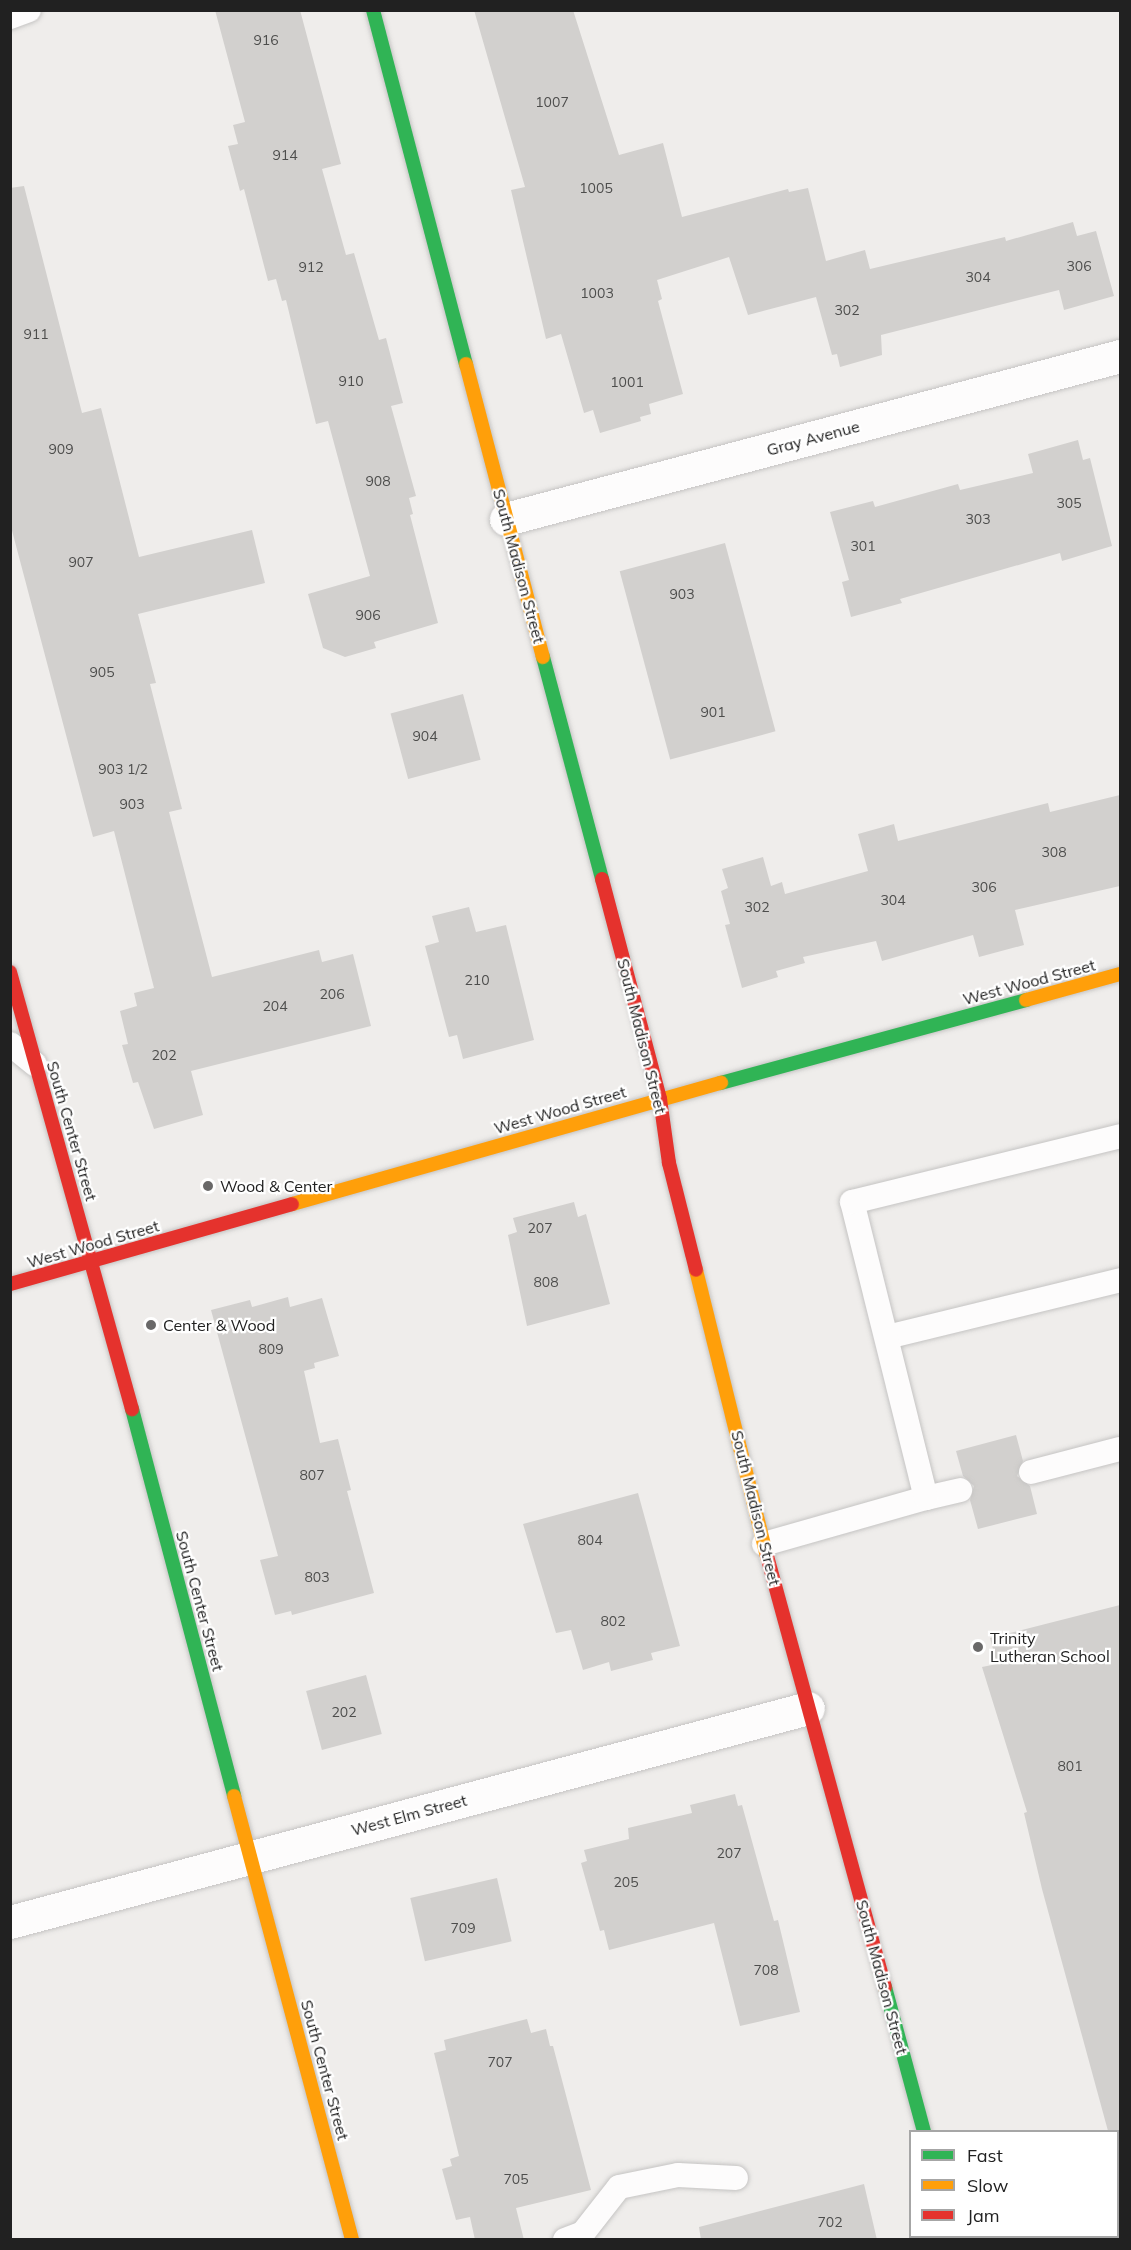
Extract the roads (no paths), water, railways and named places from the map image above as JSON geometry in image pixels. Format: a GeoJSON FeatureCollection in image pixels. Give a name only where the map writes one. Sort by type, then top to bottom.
{"type":"FeatureCollection","features":[{"type":"Feature","properties":{"kind":"street","name":"South Madison Street"},"geometry":{"type":"LineString","coordinates":[[373,10],[660,1098],[669,1163],[764,1544],[923,2130]]}},
{"type":"Feature","properties":{"kind":"street","name":"Gray Avenue"},"geometry":{"type":"LineString","coordinates":[[506,519],[1120,356]]}},
{"type":"Feature","properties":{"kind":"street","name":"South Center Street"},"geometry":{"type":"LineString","coordinates":[[10,972],[93,1262],[352,2240]]}},
{"type":"Feature","properties":{"kind":"street","name":"West Wood Street"},"geometry":{"type":"LineString","coordinates":[[10,1284],[660,1098],[1120,974]]}},
{"type":"Feature","properties":{"kind":"street","name":"West Elm Street"},"geometry":{"type":"LineString","coordinates":[[10,1922],[808,1708]]}},
{"type":"Feature","properties":{"kind":"lane"},"geometry":{"type":"LineString","coordinates":[[10,17],[29,10]]}},
{"type":"Feature","properties":{"kind":"lane"},"geometry":{"type":"LineString","coordinates":[[10,1044],[35,1064]]}},
{"type":"Feature","properties":{"kind":"lane"},"geometry":{"type":"LineString","coordinates":[[926,1498],[852,1202],[1120,1136]]}},
{"type":"Feature","properties":{"kind":"lane"},"geometry":{"type":"LineString","coordinates":[[887,1337],[1120,1280]]}},
{"type":"Feature","properties":{"kind":"lane"},"geometry":{"type":"LineString","coordinates":[[1030,1472],[1120,1449]]}},
{"type":"Feature","properties":{"kind":"lane"},"geometry":{"type":"LineString","coordinates":[[764,1544],[960,1490]]}},
{"type":"Feature","properties":{"kind":"lane"},"geometry":{"type":"LineString","coordinates":[[565,2240],[583,2234],[619,2187],[678,2175],[736,2178]]}},
{"type":"Feature","properties":{"kind":"place","name":"Wood & Center"},"geometry":{"type":"Point","coordinates":[208,1186]}},
{"type":"Feature","properties":{"kind":"place","name":"Center & Wood"},"geometry":{"type":"Point","coordinates":[151,1325]}},
{"type":"Feature","properties":{"kind":"place","name":"Trinity Lutheran School"},"geometry":{"type":"Point","coordinates":[978,1647]}}]}
